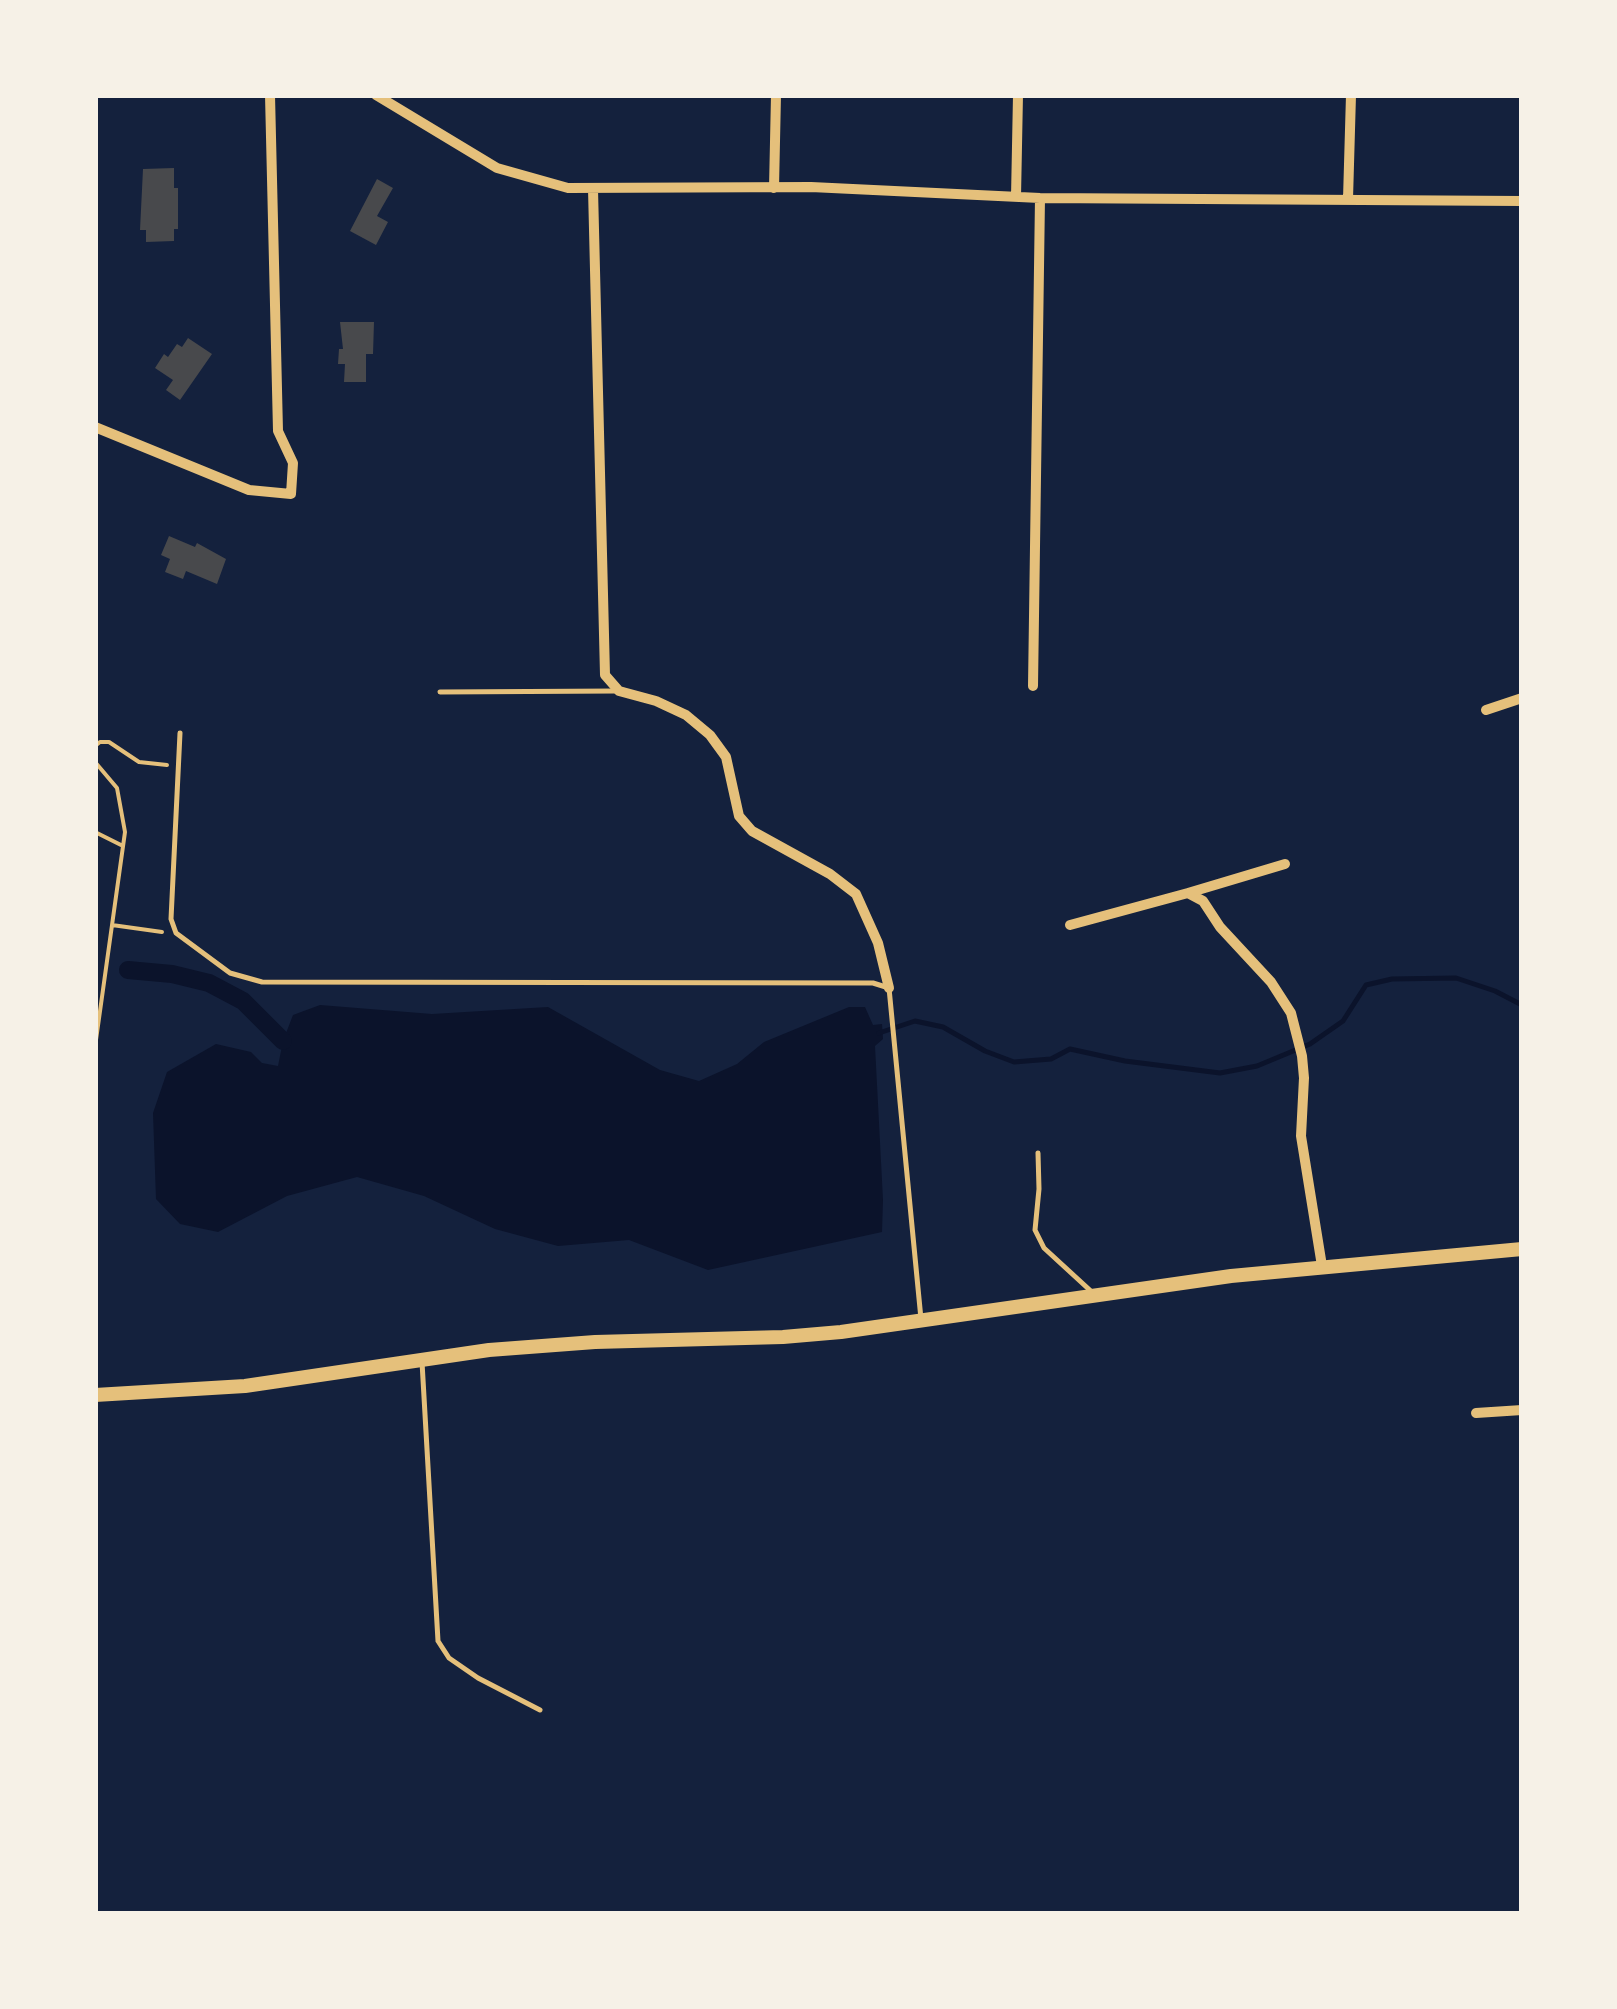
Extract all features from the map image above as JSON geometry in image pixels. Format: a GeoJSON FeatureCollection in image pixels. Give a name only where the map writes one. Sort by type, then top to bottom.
{"type":"FeatureCollection","features":[{"type":"Feature","properties":{"kind":"main road"},"geometry":{"type":"LineString","coordinates":[[95,1395],[246,1386],[488,1350],[595,1342],[783,1337],[1322,1266],[1522,1249]]}},
{"type":"Feature","properties":{"kind":"street"},"geometry":{"type":"LineString","coordinates":[[95,427],[248,490],[290,494],[293,462],[278,431],[270,95]]}},
{"type":"Feature","properties":{"kind":"street"},"geometry":{"type":"LineString","coordinates":[[376,95],[497,168],[568,188],[774,188],[1040,198],[1522,201]]}},
{"type":"Feature","properties":{"kind":"street"},"geometry":{"type":"LineString","coordinates":[[774,188],[776,95]]}},
{"type":"Feature","properties":{"kind":"street"},"geometry":{"type":"LineString","coordinates":[[1016,197],[1018,95]]}},
{"type":"Feature","properties":{"kind":"street"},"geometry":{"type":"LineString","coordinates":[[1348,199],[1351,95]]}},
{"type":"Feature","properties":{"kind":"street"},"geometry":{"type":"LineString","coordinates":[[594,188],[606,675],[619,690],[686,715],[710,735],[726,758],[739,816],[752,832],[830,874],[856,894],[882,954],[889,988]]}},
{"type":"Feature","properties":{"kind":"street"},"geometry":{"type":"LineString","coordinates":[[1034,686],[1040,198]]}},
{"type":"Feature","properties":{"kind":"street"},"geometry":{"type":"LineString","coordinates":[[1486,710],[1522,698]]}},
{"type":"Feature","properties":{"kind":"street"},"geometry":{"type":"LineString","coordinates":[[1070,925],[1285,864]]}},
{"type":"Feature","properties":{"kind":"street"},"geometry":{"type":"LineString","coordinates":[[1188,892],[1203,900],[1220,927],[1271,982],[1291,1013],[1302,1056],[1301,1136],[1322,1266]]}},
{"type":"Feature","properties":{"kind":"street"},"geometry":{"type":"LineString","coordinates":[[1476,1412],[1522,1410]]}},
{"type":"Feature","properties":{"kind":"lane"},"geometry":{"type":"LineString","coordinates":[[440,692],[619,690]]}},
{"type":"Feature","properties":{"kind":"lane"},"geometry":{"type":"LineString","coordinates":[[180,733],[172,918],[176,933],[230,973],[262,982],[873,982],[889,988],[922,1321]]}},
{"type":"Feature","properties":{"kind":"lane"},"geometry":{"type":"LineString","coordinates":[[1038,1152],[1035,1230],[1044,1248],[1096,1294]]}},
{"type":"Feature","properties":{"kind":"lane"},"geometry":{"type":"LineString","coordinates":[[422,1359],[438,1642],[450,1658],[478,1678],[540,1710]]}},
{"type":"Feature","properties":{"kind":"path"},"geometry":{"type":"LineString","coordinates":[[95,746],[109,742],[139,762],[178,766]]}},
{"type":"Feature","properties":{"kind":"path"},"geometry":{"type":"LineString","coordinates":[[95,762],[117,788],[125,832],[95,1048]]}},
{"type":"Feature","properties":{"kind":"path"},"geometry":{"type":"LineString","coordinates":[[95,832],[123,846]]}},
{"type":"Feature","properties":{"kind":"path"},"geometry":{"type":"LineString","coordinates":[[112,925],[176,933]]}},
{"type":"Feature","properties":{"kind":"water"},"geometry":{"type":"Polygon","coordinates":[[[320,1005],[432,1014],[548,1007],[660,1070],[699,1081],[737,1064],[764,1042],[849,1007],[865,1007],[873,1025],[882,1024],[883,1039],[875,1046],[882,1232],[708,1270],[629,1240],[558,1246],[495,1229],[424,1196],[357,1177],[287,1196],[218,1232],[180,1224],[156,1199],[153,1113],[167,1072],[216,1044],[251,1052],[262,1063],[278,1066],[293,1015],[320,1005]]]}},
{"type":"Feature","properties":{"kind":"building"},"geometry":{"type":"Polygon","coordinates":[[[174,168],[178,229],[174,229],[174,241],[146,242],[146,230],[140,230],[143,169],[174,168]]]}},
{"type":"Feature","properties":{"kind":"building"},"geometry":{"type":"Polygon","coordinates":[[[377,179],[393,188],[377,216],[388,222],[376,245],[350,231],[377,179]]]}},
{"type":"Feature","properties":{"kind":"building"},"geometry":{"type":"Polygon","coordinates":[[[340,322],[374,322],[373,354],[366,354],[366,382],[344,382],[345,364],[338,364],[339,349],[343,349],[340,322]]]}},
{"type":"Feature","properties":{"kind":"building"},"geometry":{"type":"Polygon","coordinates":[[[188,338],[212,354],[180,400],[166,390],[173,380],[155,368],[164,354],[168,357],[177,344],[182,347],[188,338]]]}},
{"type":"Feature","properties":{"kind":"building"},"geometry":{"type":"Polygon","coordinates":[[[169,536],[195,547],[197,543],[226,559],[217,584],[186,571],[183,579],[165,572],[170,559],[161,555],[169,536]]]}},
{"type":"Feature","properties":{"kind":"waterway"},"geometry":{"type":"LineString","coordinates":[[128,970],[172,974],[209,983],[243,1001],[283,1041]]}},
{"type":"Feature","properties":{"kind":"waterway"},"geometry":{"type":"LineString","coordinates":[[879,1033],[915,1021],[943,1027],[1014,1062],[1051,1059],[1070,1049],[1125,1061],[1220,1073],[1257,1066],[1310,1044],[1343,1021],[1366,985],[1392,979],[1456,978],[1522,1005]]}}]}
